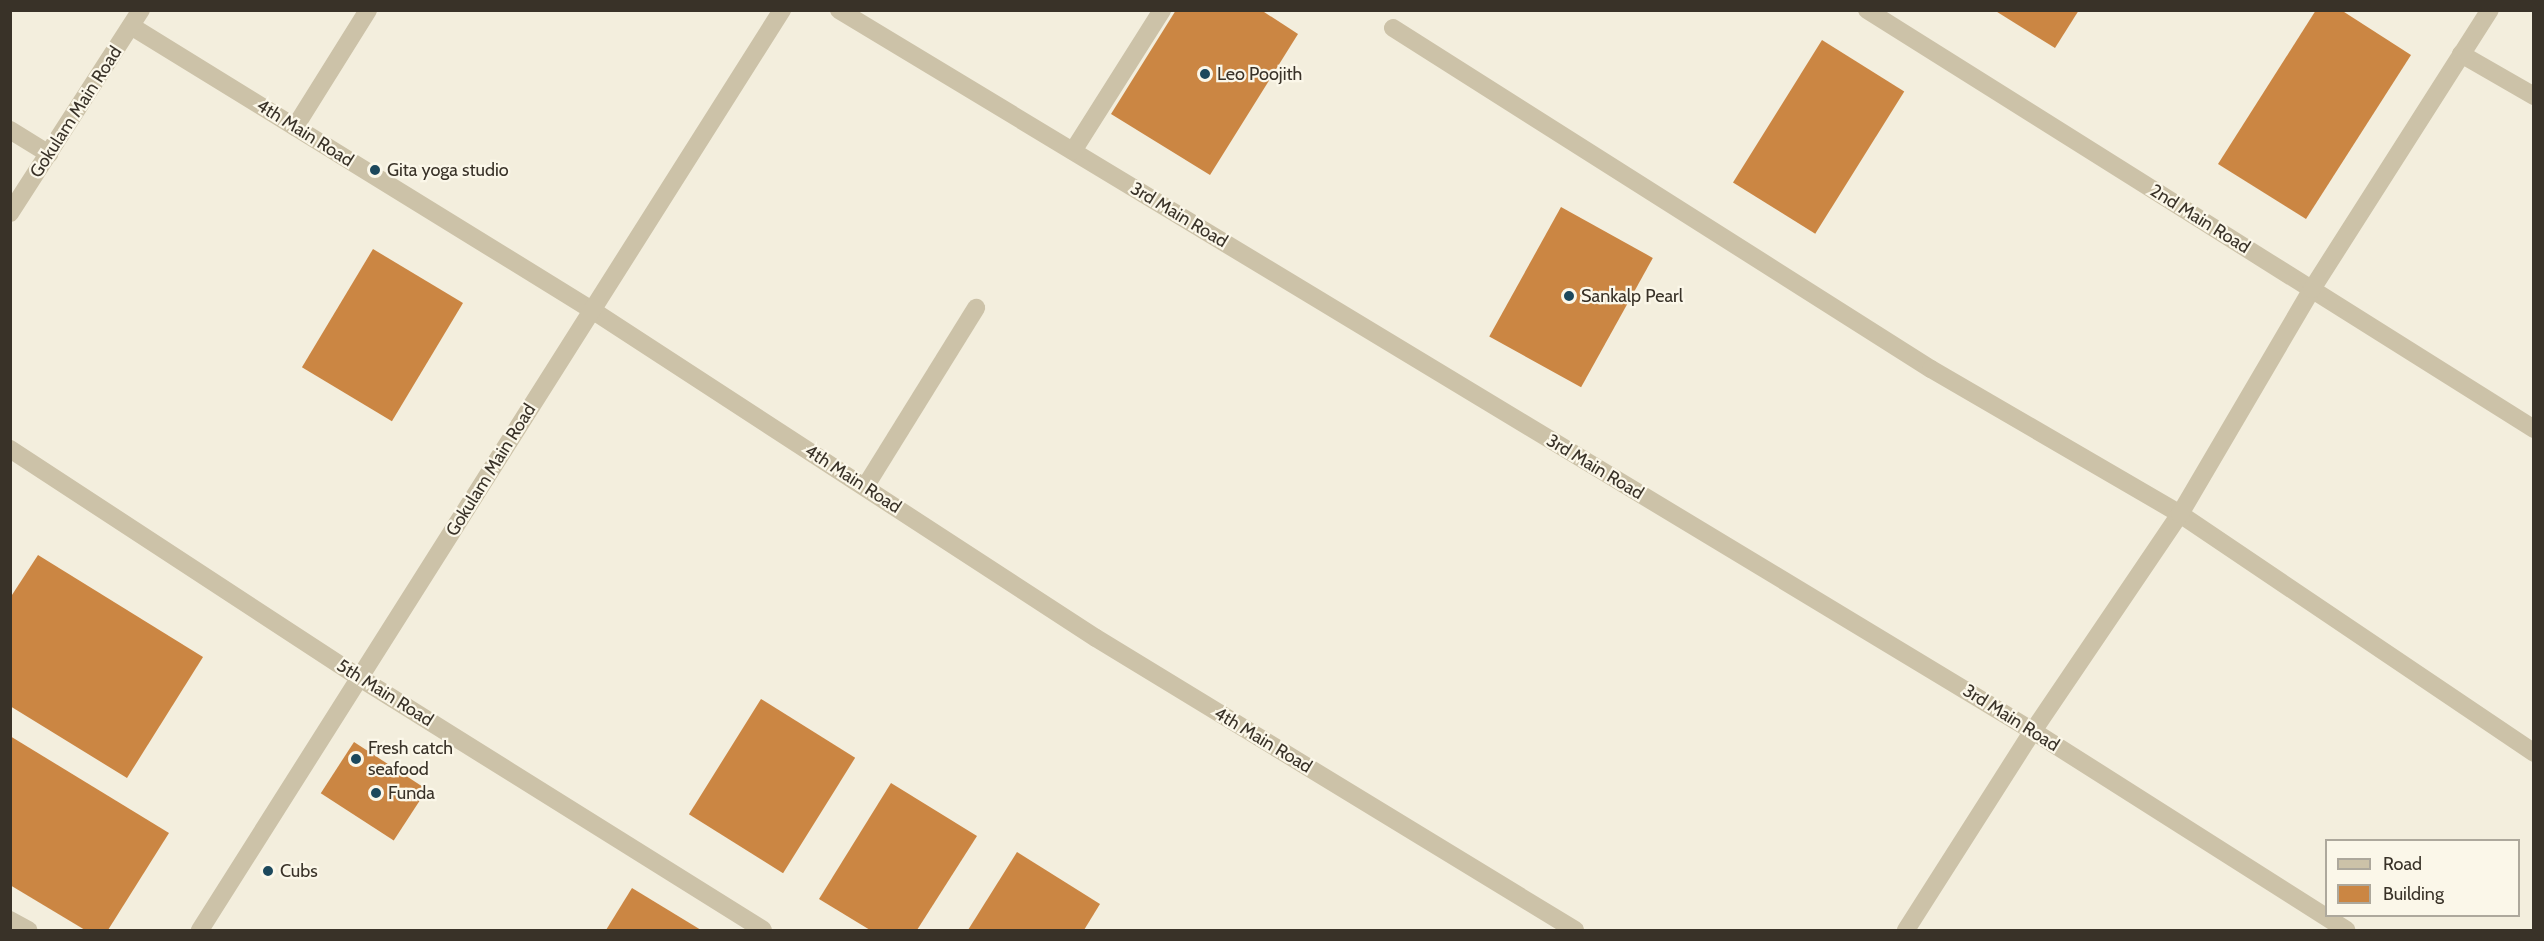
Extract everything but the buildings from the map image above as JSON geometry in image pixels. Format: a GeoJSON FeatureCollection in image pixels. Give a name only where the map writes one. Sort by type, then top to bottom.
{"type":"FeatureCollection","features":[{"type":"Feature","properties":{"kind":"street","name":"Gokulam Main Road"},"geometry":{"type":"LineString","coordinates":[[10,213],[141,10]]}},
{"type":"Feature","properties":{"kind":"street"},"geometry":{"type":"LineString","coordinates":[[295,127],[368,10]]}},
{"type":"Feature","properties":{"kind":"street","name":"Gokulam Main Road"},"geometry":{"type":"LineString","coordinates":[[200,930],[782,10]]}},
{"type":"Feature","properties":{"kind":"street","name":"3rd Main Road"},"geometry":{"type":"LineString","coordinates":[[839,10],[2033,731],[2325,917]]}},
{"type":"Feature","properties":{"kind":"street"},"geometry":{"type":"LineString","coordinates":[[1073,151],[1162,10]]}},
{"type":"Feature","properties":{"kind":"street","name":"2nd Main Road"},"geometry":{"type":"LineString","coordinates":[[1867,10],[2534,429]]}},
{"type":"Feature","properties":{"kind":"street"},"geometry":{"type":"LineString","coordinates":[[1914,928],[2033,731],[2180,514],[2312,290],[2490,10]]}},
{"type":"Feature","properties":{"kind":"street","name":"4th Main Road"},"geometry":{"type":"LineString","coordinates":[[131,26],[592,310],[1096,638],[1575,930]]}},
{"type":"Feature","properties":{"kind":"street"},"geometry":{"type":"LineString","coordinates":[[1393,28],[1930,369],[2180,514],[2534,753]]}},
{"type":"Feature","properties":{"kind":"street"},"geometry":{"type":"LineString","coordinates":[[2461,54],[2534,96]]}},
{"type":"Feature","properties":{"kind":"street"},"geometry":{"type":"LineString","coordinates":[[10,130],[49,154]]}},
{"type":"Feature","properties":{"kind":"street"},"geometry":{"type":"LineString","coordinates":[[866,487],[976,308]]}},
{"type":"Feature","properties":{"kind":"street","name":"5th Main Road"},"geometry":{"type":"LineString","coordinates":[[10,449],[360,678],[763,930]]}},
{"type":"Feature","properties":{"kind":"street","name":"3rd Main Road"},"geometry":{"type":"LineString","coordinates":[[2326,917],[2346,930]]}},
{"type":"Feature","properties":{"kind":"street"},"geometry":{"type":"LineString","coordinates":[[10,920],[28,930]]}},
{"type":"Feature","properties":{"kind":"place","name":"Leo Poojith"},"geometry":{"type":"Point","coordinates":[1205,74]}},
{"type":"Feature","properties":{"kind":"place","name":"Gita yoga studio"},"geometry":{"type":"Point","coordinates":[375,170]}},
{"type":"Feature","properties":{"kind":"place","name":"Sankalp Pearl"},"geometry":{"type":"Point","coordinates":[1569,296]}},
{"type":"Feature","properties":{"kind":"place","name":"Fresh catch seafood"},"geometry":{"type":"Point","coordinates":[356,759]}},
{"type":"Feature","properties":{"kind":"place","name":"Funda"},"geometry":{"type":"Point","coordinates":[376,793]}},
{"type":"Feature","properties":{"kind":"place","name":"Cubs"},"geometry":{"type":"Point","coordinates":[268,871]}}]}
